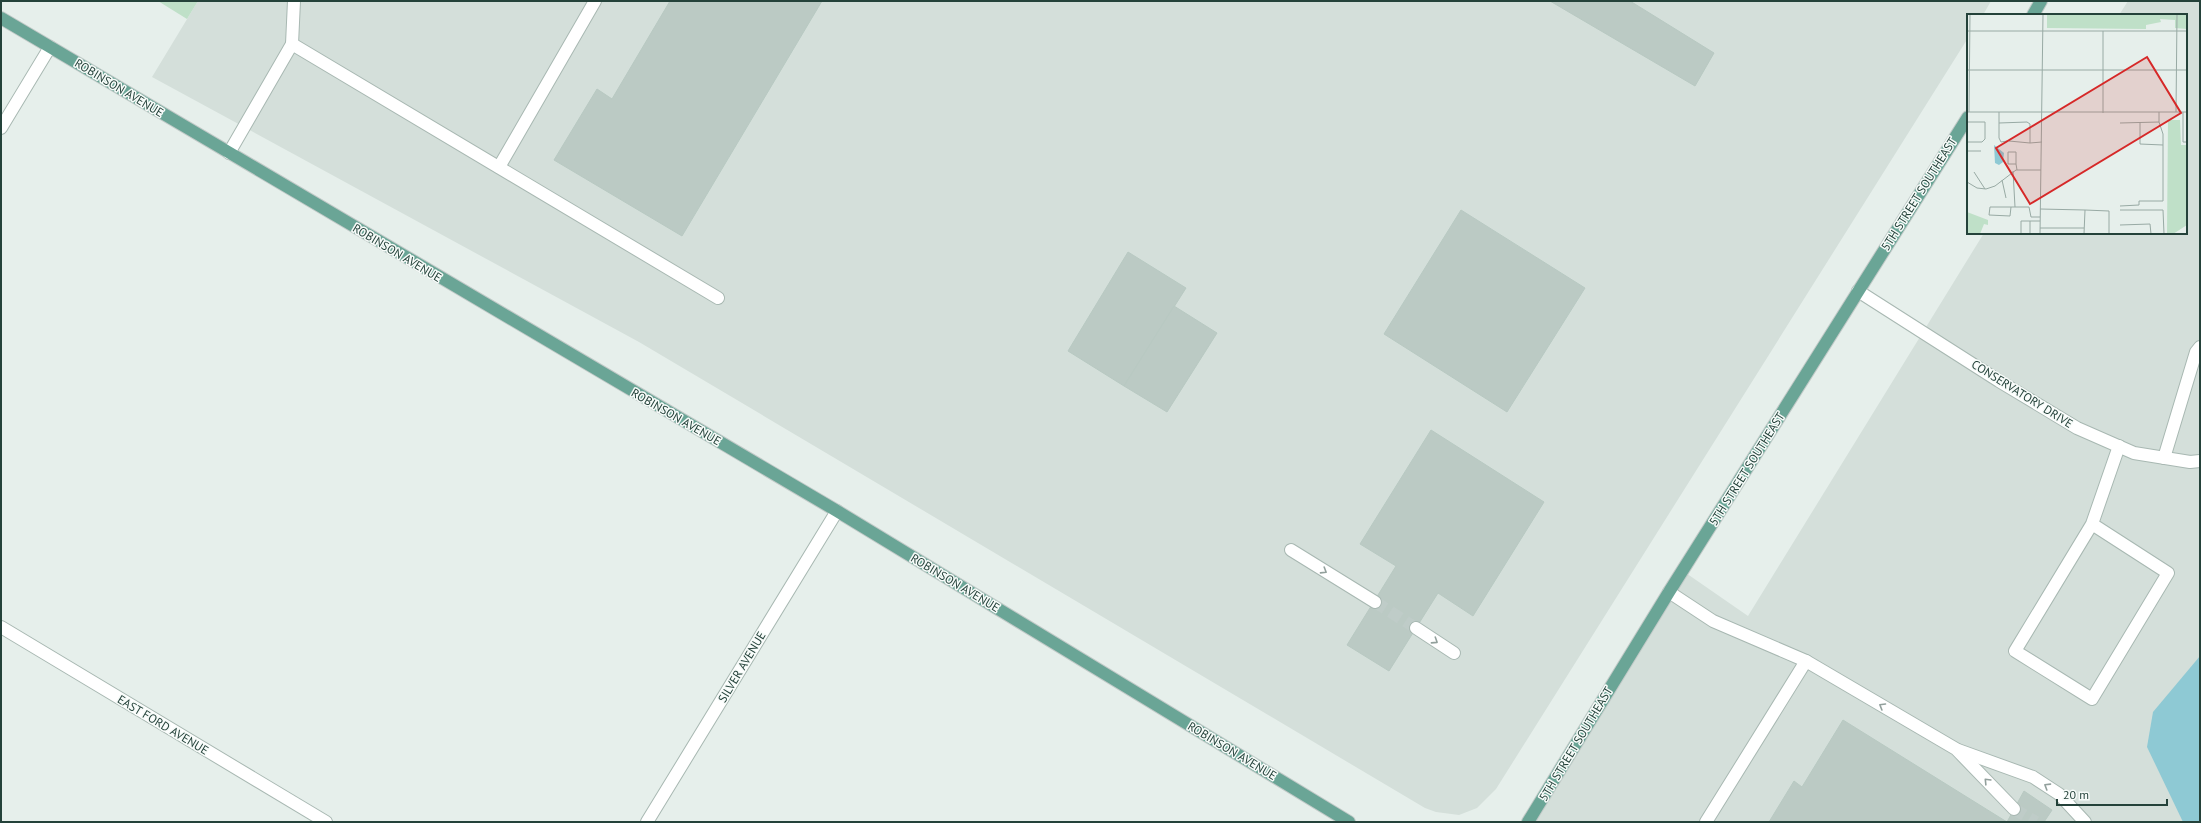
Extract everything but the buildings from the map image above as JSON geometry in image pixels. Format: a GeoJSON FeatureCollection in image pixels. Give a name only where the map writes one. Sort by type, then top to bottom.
{"type":"FeatureCollection","features":[{"type":"Feature","properties":{"kind":"main road"},"geometry":{"type":"LineString","coordinates":[[2034,14],[2042,1]]}},
{"type":"Feature","properties":{"kind":"main road","name":"ROBINSON AVENUE"},"geometry":{"type":"LineString","coordinates":[[1,18],[837,512],[1349,822]]}},
{"type":"Feature","properties":{"kind":"main road","name":"5TH STREET SOUTHEAST"},"geometry":{"type":"LineString","coordinates":[[1528,822],[1669,592],[1967,119]]}},
{"type":"Feature","properties":{"kind":"street"},"geometry":{"type":"LineString","coordinates":[[229,153],[292,44],[294,1]]}},
{"type":"Feature","properties":{"kind":"street"},"geometry":{"type":"LineString","coordinates":[[499,167],[595,1]]}},
{"type":"Feature","properties":{"kind":"street"},"geometry":{"type":"LineString","coordinates":[[292,44],[718,298]]}},
{"type":"Feature","properties":{"kind":"street"},"geometry":{"type":"LineString","coordinates":[[1,128],[50,47]]}},
{"type":"Feature","properties":{"kind":"street","name":"CONSERVATORY DRIVE"},"geometry":{"type":"LineString","coordinates":[[1858,291],[1999,381],[2077,428],[2134,453],[2164,458],[2200,461]]}},
{"type":"Feature","properties":{"kind":"street"},"geometry":{"type":"LineString","coordinates":[[2164,458],[2196,352],[2200,346]]}},
{"type":"Feature","properties":{"kind":"street"},"geometry":{"type":"LineString","coordinates":[[2092,524],[2168,573],[2092,699],[2015,651],[2092,524],[2118,446]]}},
{"type":"Feature","properties":{"kind":"street","name":"SILVER AVENUE"},"geometry":{"type":"LineString","coordinates":[[647,822],[837,512]]}},
{"type":"Feature","properties":{"kind":"street"},"geometry":{"type":"LineString","coordinates":[[1291,550],[1375,602]]}},
{"type":"Feature","properties":{"kind":"street"},"geometry":{"type":"LineString","coordinates":[[1669,592],[1713,621],[1806,661],[1956,749],[2033,777],[2060,794],[2085,822]]}},
{"type":"Feature","properties":{"kind":"street","name":"EAST FORD AVENUE"},"geometry":{"type":"LineString","coordinates":[[1,627],[326,822]]}},
{"type":"Feature","properties":{"kind":"street"},"geometry":{"type":"LineString","coordinates":[[1416,628],[1454,653]]}},
{"type":"Feature","properties":{"kind":"street"},"geometry":{"type":"LineString","coordinates":[[1706,822],[1806,661]]}},
{"type":"Feature","properties":{"kind":"street"},"geometry":{"type":"LineString","coordinates":[[1956,749],[2014,809]]}},
{"type":"Feature","properties":{"kind":"shaded area"},"geometry":{"type":"Polygon","coordinates":[[[198,1],[1991,1],[1984,14],[1967,14],[1967,40],[1496,789],[1477,808],[1459,815],[1436,812],[1425,808],[639,342],[152,77],[198,1]]]}},
{"type":"Feature","properties":{"kind":"shaded area"},"geometry":{"type":"Polygon","coordinates":[[[2128,1],[2200,1],[2200,822],[1528,822],[1683,571],[1748,616],[1983,234],[2187,234],[2187,14],[2120,14],[2128,1]]]}},
{"type":"Feature","properties":{"kind":"green space"},"geometry":{"type":"Polygon","coordinates":[[[158,1],[198,1],[187,19],[158,1]]]}},
{"type":"Feature","properties":{"kind":"water"},"geometry":{"type":"Polygon","coordinates":[[[2200,656],[2200,822],[2183,822],[2147,747],[2153,712],[2200,656]]]}},
{"type":"Feature","properties":{"kind":"tunnel"},"geometry":{"type":"LineString","coordinates":[[1375,602],[1416,628]]}},
{"type":"Feature","properties":{"kind":"tunnel"},"geometry":{"type":"LineString","coordinates":[[2014,809],[2036,822]]}}]}
